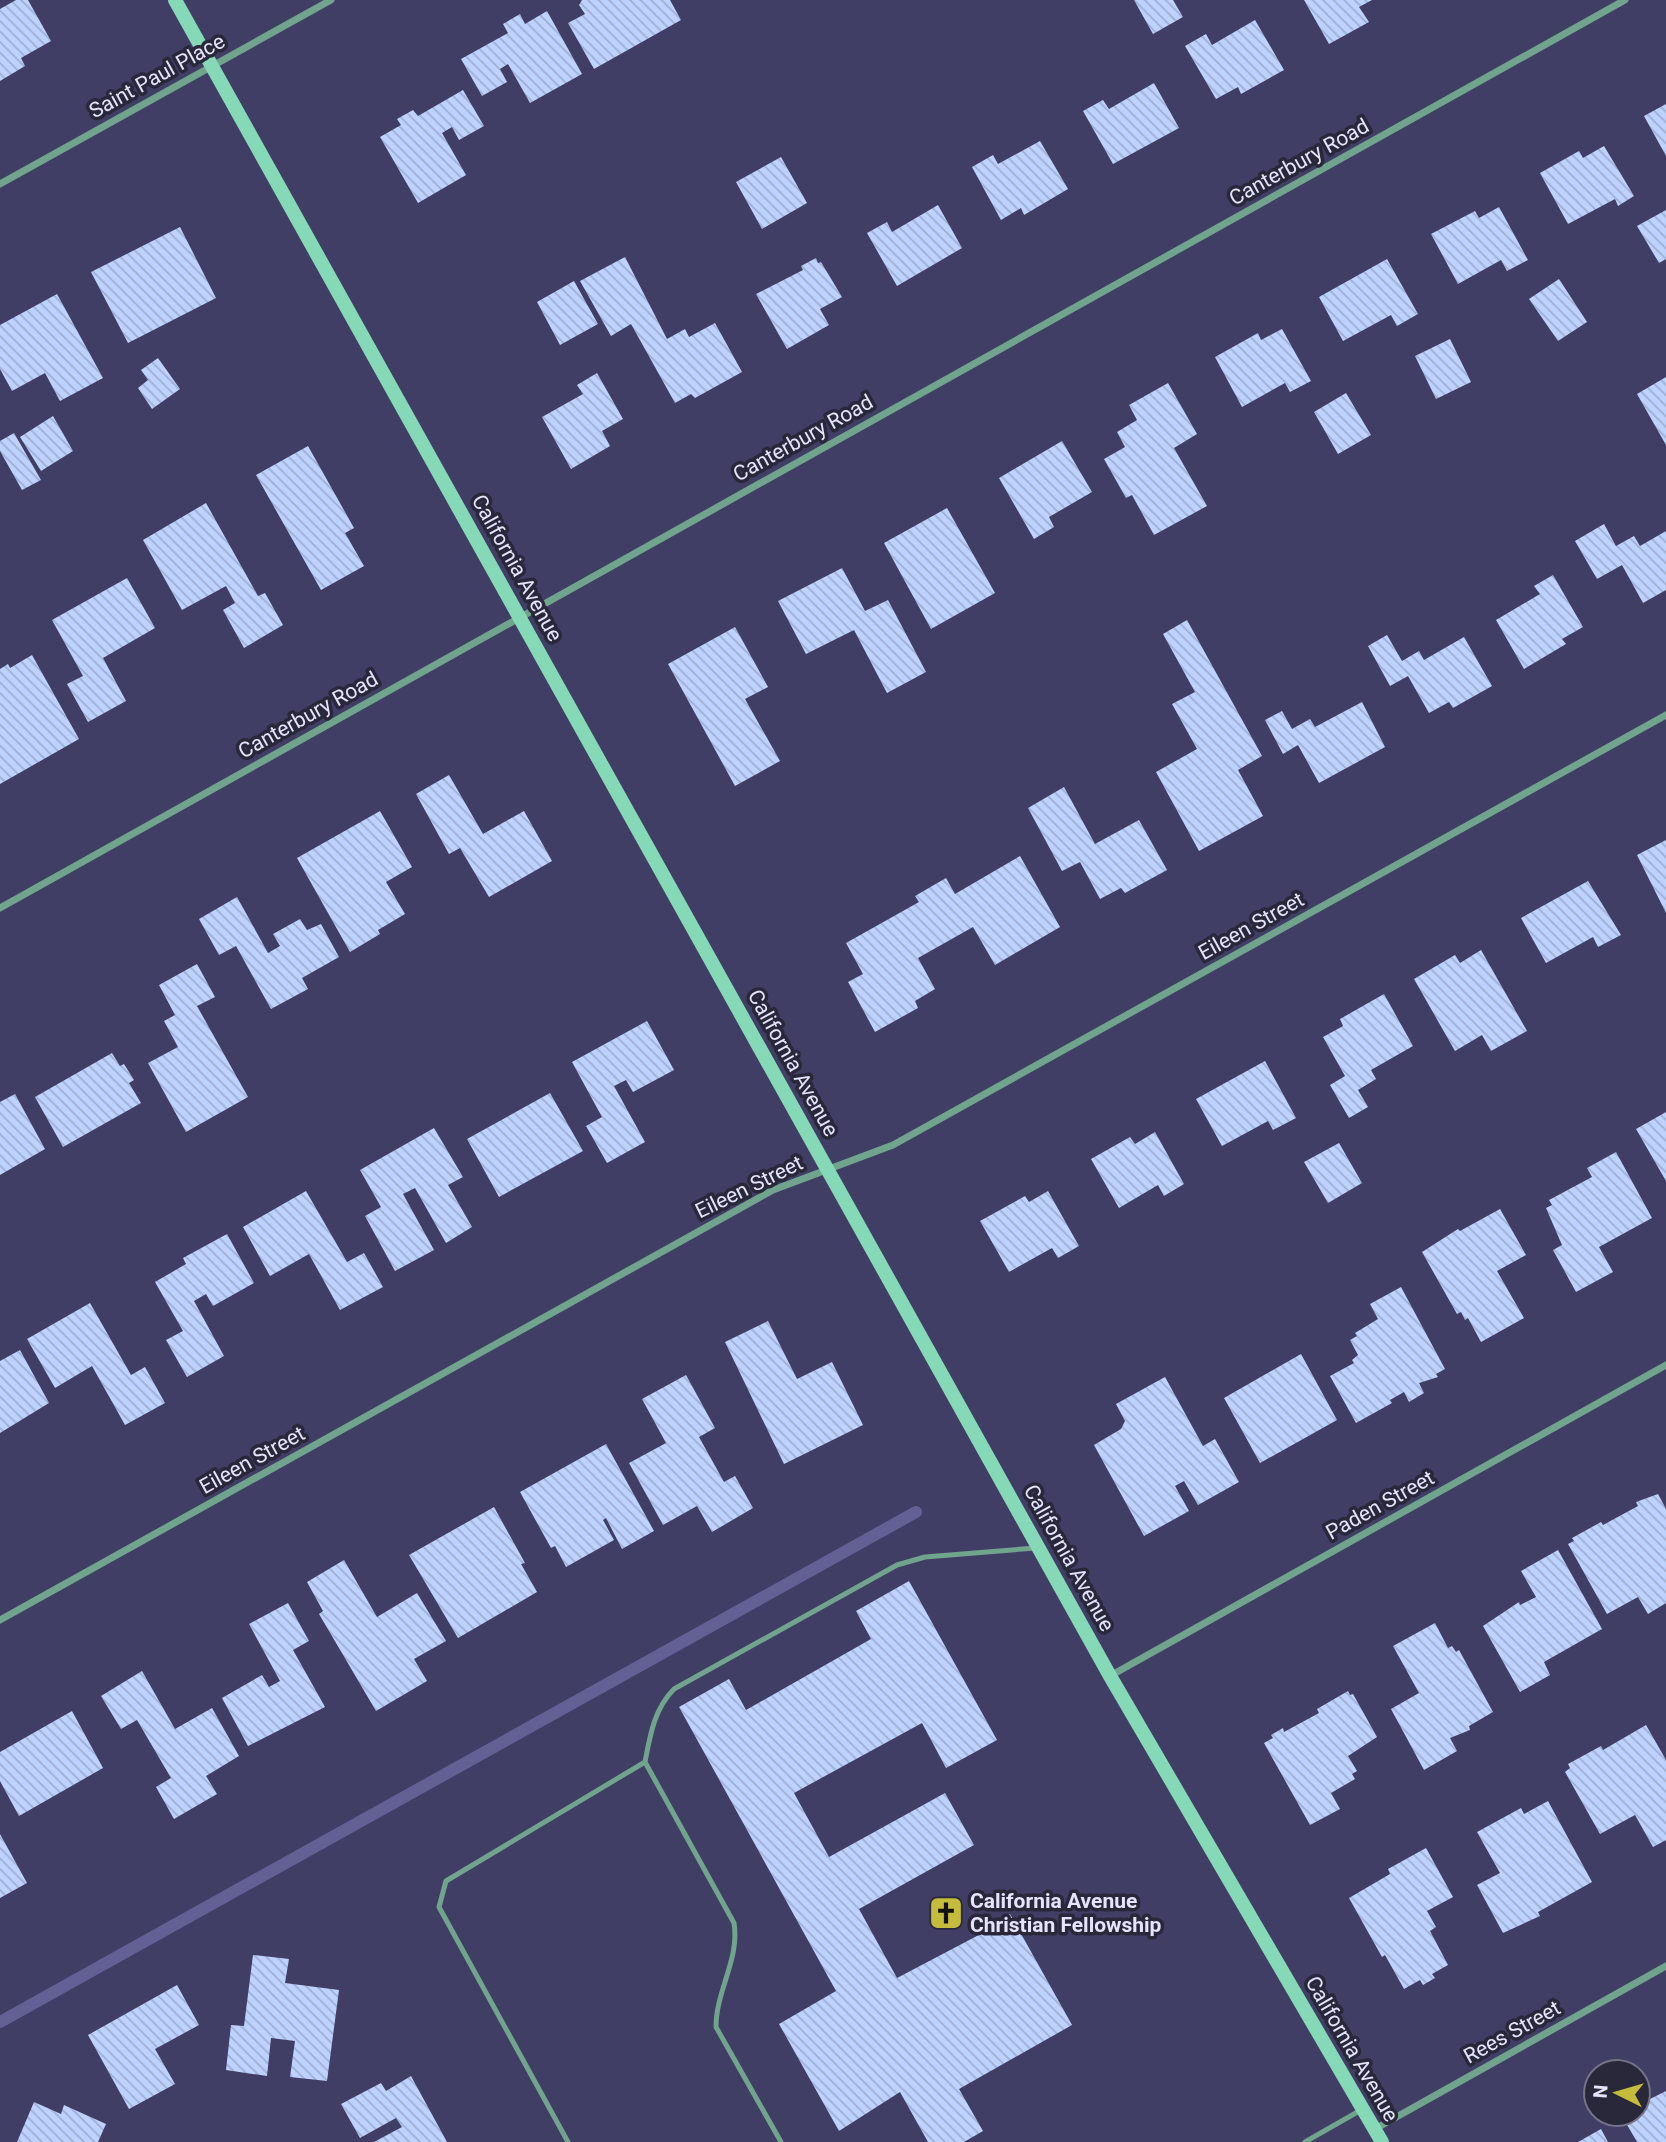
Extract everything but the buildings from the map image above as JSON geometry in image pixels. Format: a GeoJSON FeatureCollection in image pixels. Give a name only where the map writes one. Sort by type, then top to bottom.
{"type":"FeatureCollection","features":[{"type":"Feature","properties":{"kind":"main road","name":"California Avenue"},"geometry":{"type":"LineString","coordinates":[[175,0],[1110,1676],[1382,2142]]}},
{"type":"Feature","properties":{"kind":"street","name":"Saint Paul Place"},"geometry":{"type":"LineString","coordinates":[[0,184],[331,0]]}},
{"type":"Feature","properties":{"kind":"street","name":"Canterbury Road"},"geometry":{"type":"LineString","coordinates":[[0,908],[520,615],[1625,0]]}},
{"type":"Feature","properties":{"kind":"street","name":"Eileen Street"},"geometry":{"type":"LineString","coordinates":[[0,1620],[773,1190],[893,1145],[1666,715]]}},
{"type":"Feature","properties":{"kind":"street","name":"Paden Street"},"geometry":{"type":"LineString","coordinates":[[1110,1676],[1666,1365]]}},
{"type":"Feature","properties":{"kind":"street","name":"Rees Street"},"geometry":{"type":"LineString","coordinates":[[1375,2129],[1666,1966]]}},
{"type":"Feature","properties":{"kind":"lane"},"geometry":{"type":"LineString","coordinates":[[781,2142],[716,2027],[716,2008],[737,1942],[734,1923],[645,1762],[653,1723],[664,1699],[674,1689],[897,1565],[925,1557],[1039,1548]]}},
{"type":"Feature","properties":{"kind":"lane"},"geometry":{"type":"LineString","coordinates":[[568,2142],[439,1907],[446,1881],[645,1762]]}},
{"type":"Feature","properties":{"kind":"lane"},"geometry":{"type":"LineString","coordinates":[[1305,2142],[1363,2109]]}},
{"type":"Feature","properties":{"kind":"waterway"},"geometry":{"type":"LineString","coordinates":[[0,2022],[916,1512]]}},
{"type":"Feature","properties":{"kind":"place","name":"California Avenue Christian Fellowship"},"geometry":{"type":"Point","coordinates":[946,1913]}}]}
